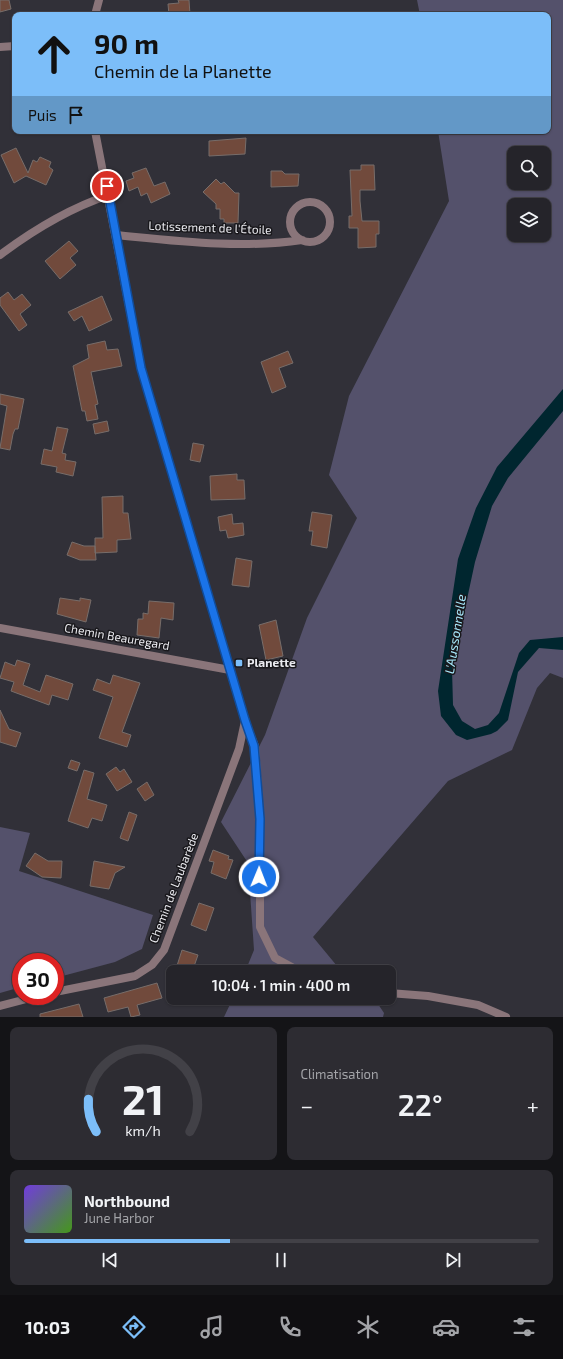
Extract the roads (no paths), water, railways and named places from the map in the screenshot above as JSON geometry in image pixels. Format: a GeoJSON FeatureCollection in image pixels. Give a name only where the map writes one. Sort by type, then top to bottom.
{"type":"FeatureCollection","features":[{"type":"Feature","properties":{"kind":"street"},"geometry":{"type":"LineString","coordinates":[[96,12],[99,0]]}},
{"type":"Feature","properties":{"kind":"street"},"geometry":{"type":"LineString","coordinates":[[0,47],[12,46]]}},
{"type":"Feature","properties":{"kind":"street"},"geometry":{"type":"LineString","coordinates":[[96,134],[109,195],[141,368],[230,670],[254,746],[260,812],[260,926],[275,958],[288,965]]}},
{"type":"Feature","properties":{"kind":"street"},"geometry":{"type":"LineString","coordinates":[[0,256],[26,236],[95,200],[109,195]]}},
{"type":"Feature","properties":{"kind":"street","name":"Lotissement de l'Étoile"},"geometry":{"type":"LineString","coordinates":[[116,235],[187,242],[274,244],[302,240],[315,241],[325,235],[329,228],[329,215],[324,207],[314,202],[307,202],[299,205],[290,219],[291,226],[295,234],[302,240]]}},
{"type":"Feature","properties":{"kind":"street","name":"Chemin Beauregard"},"geometry":{"type":"LineString","coordinates":[[0,628],[230,670]]}},
{"type":"Feature","properties":{"kind":"street","name":"Chemin de Laubarède"},"geometry":{"type":"LineString","coordinates":[[64,990],[135,976],[152,965],[164,950],[239,749],[245,720]]}},
{"type":"Feature","properties":{"kind":"street"},"geometry":{"type":"LineString","coordinates":[[396,994],[428,996],[478,1005],[506,1017]]}},
{"type":"Feature","properties":{"kind":"street"},"geometry":{"type":"LineString","coordinates":[[0,1006],[12,1003]]}},
{"type":"Feature","properties":{"kind":"water","name":"L'Aussonnelle"},"geometry":{"type":"Polygon","coordinates":[[[563,389],[563,411],[508,478],[492,506],[475,562],[452,669],[453,705],[462,721],[475,729],[488,725],[499,713],[519,653],[530,640],[563,637],[563,650],[539,648],[518,672],[508,720],[497,731],[491,734],[467,740],[456,735],[441,716],[438,691],[458,559],[476,508],[497,467],[563,389]]]}},
{"type":"Feature","properties":{"kind":"place","name":"Planette"},"geometry":{"type":"Point","coordinates":[239,663]}}]}
